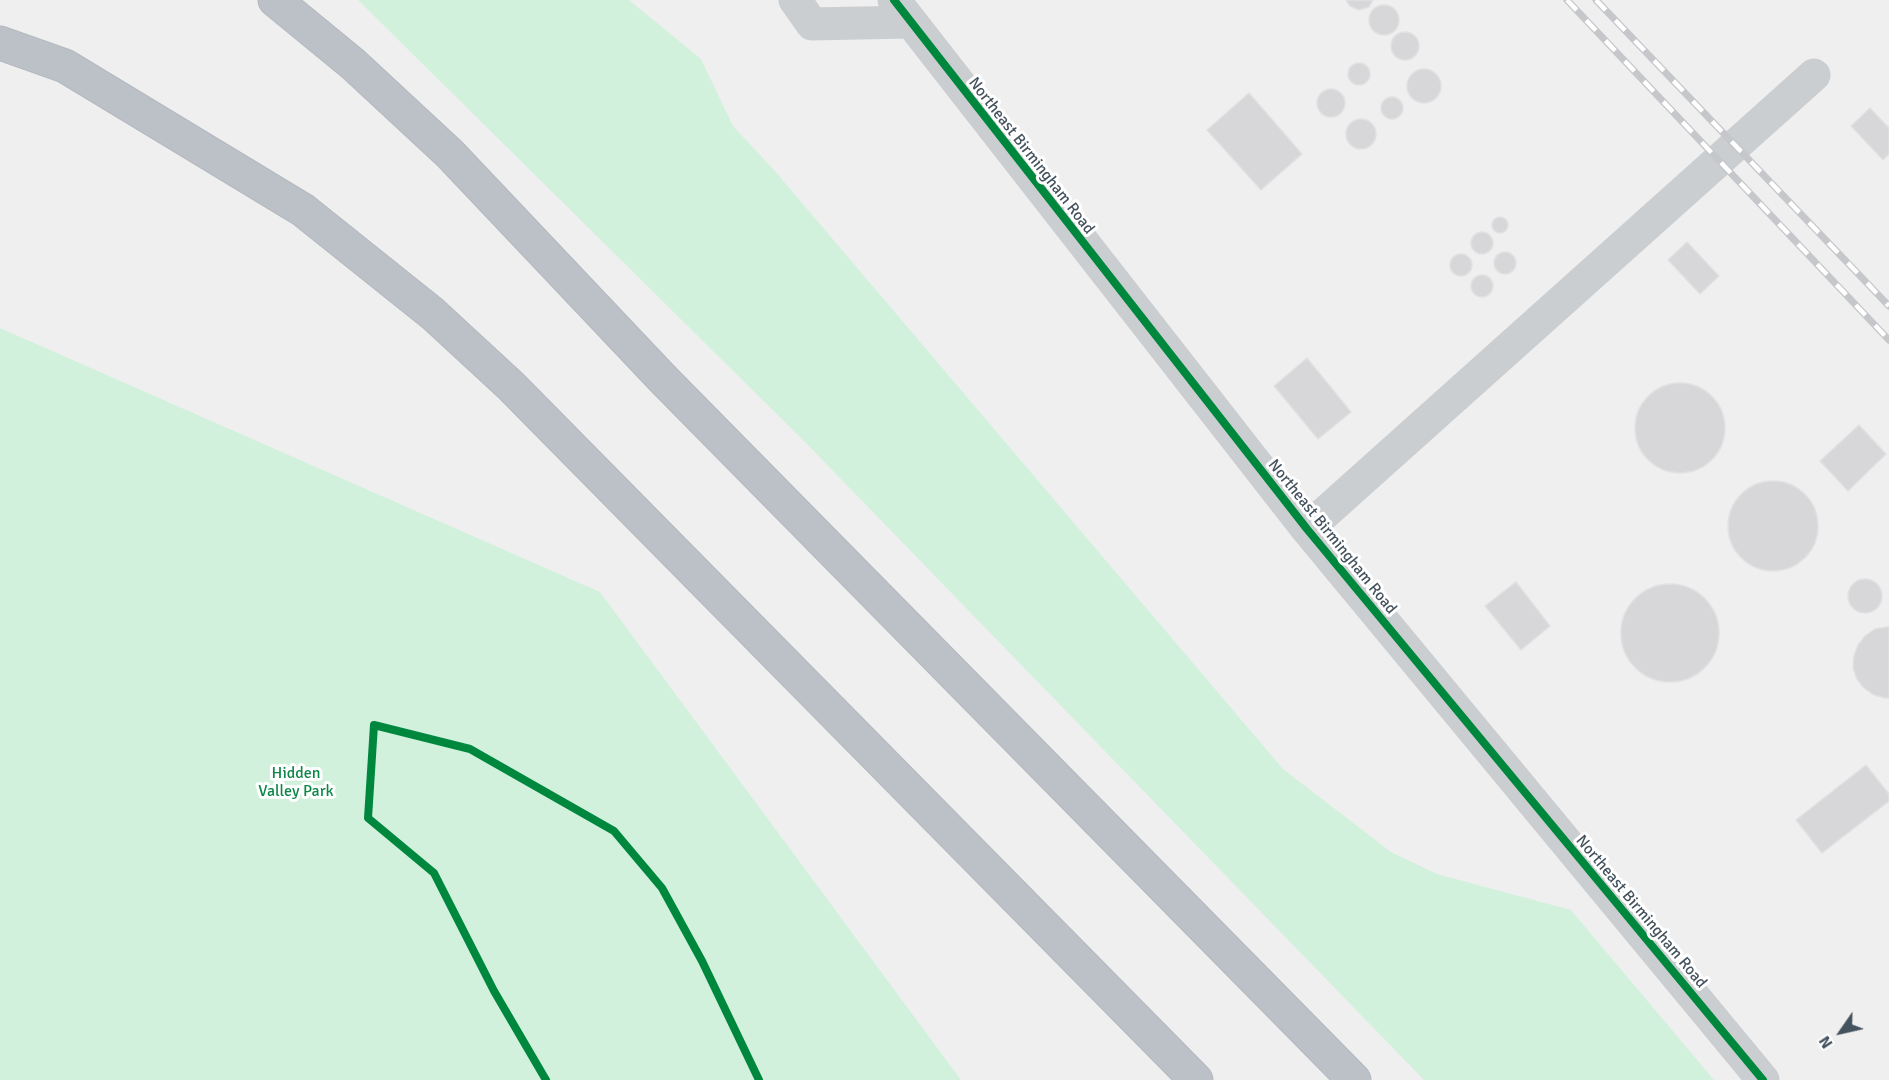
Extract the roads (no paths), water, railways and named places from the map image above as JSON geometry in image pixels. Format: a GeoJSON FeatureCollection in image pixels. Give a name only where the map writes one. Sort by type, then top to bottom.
{"type":"FeatureCollection","features":[{"type":"Feature","properties":{"kind":"highway"},"geometry":{"type":"LineString","coordinates":[[275,0],[352,64],[450,154],[663,379],[1354,1080]]}},
{"type":"Feature","properties":{"kind":"highway"},"geometry":{"type":"LineString","coordinates":[[0,43],[65,66],[303,210],[433,314],[511,386],[1196,1080]]}},
{"type":"Feature","properties":{"kind":"street"},"geometry":{"type":"LineString","coordinates":[[795,0],[812,24],[902,11]]}},
{"type":"Feature","properties":{"kind":"street","name":"Northeast Birmingham Road"},"geometry":{"type":"LineString","coordinates":[[902,11],[1307,529],[1763,1080]]}},
{"type":"Feature","properties":{"kind":"street"},"geometry":{"type":"LineString","coordinates":[[1307,529],[1814,75]]}},
{"type":"Feature","properties":{"kind":"railway"},"geometry":{"type":"LineString","coordinates":[[1567,0],[1889,340]]}},
{"type":"Feature","properties":{"kind":"railway"},"geometry":{"type":"LineString","coordinates":[[1596,0],[1889,306]]}},
{"type":"Feature","properties":{"kind":"park label","name":"Hidden Valley Park"},"geometry":{"type":"Point","coordinates":[296,783]}}]}
